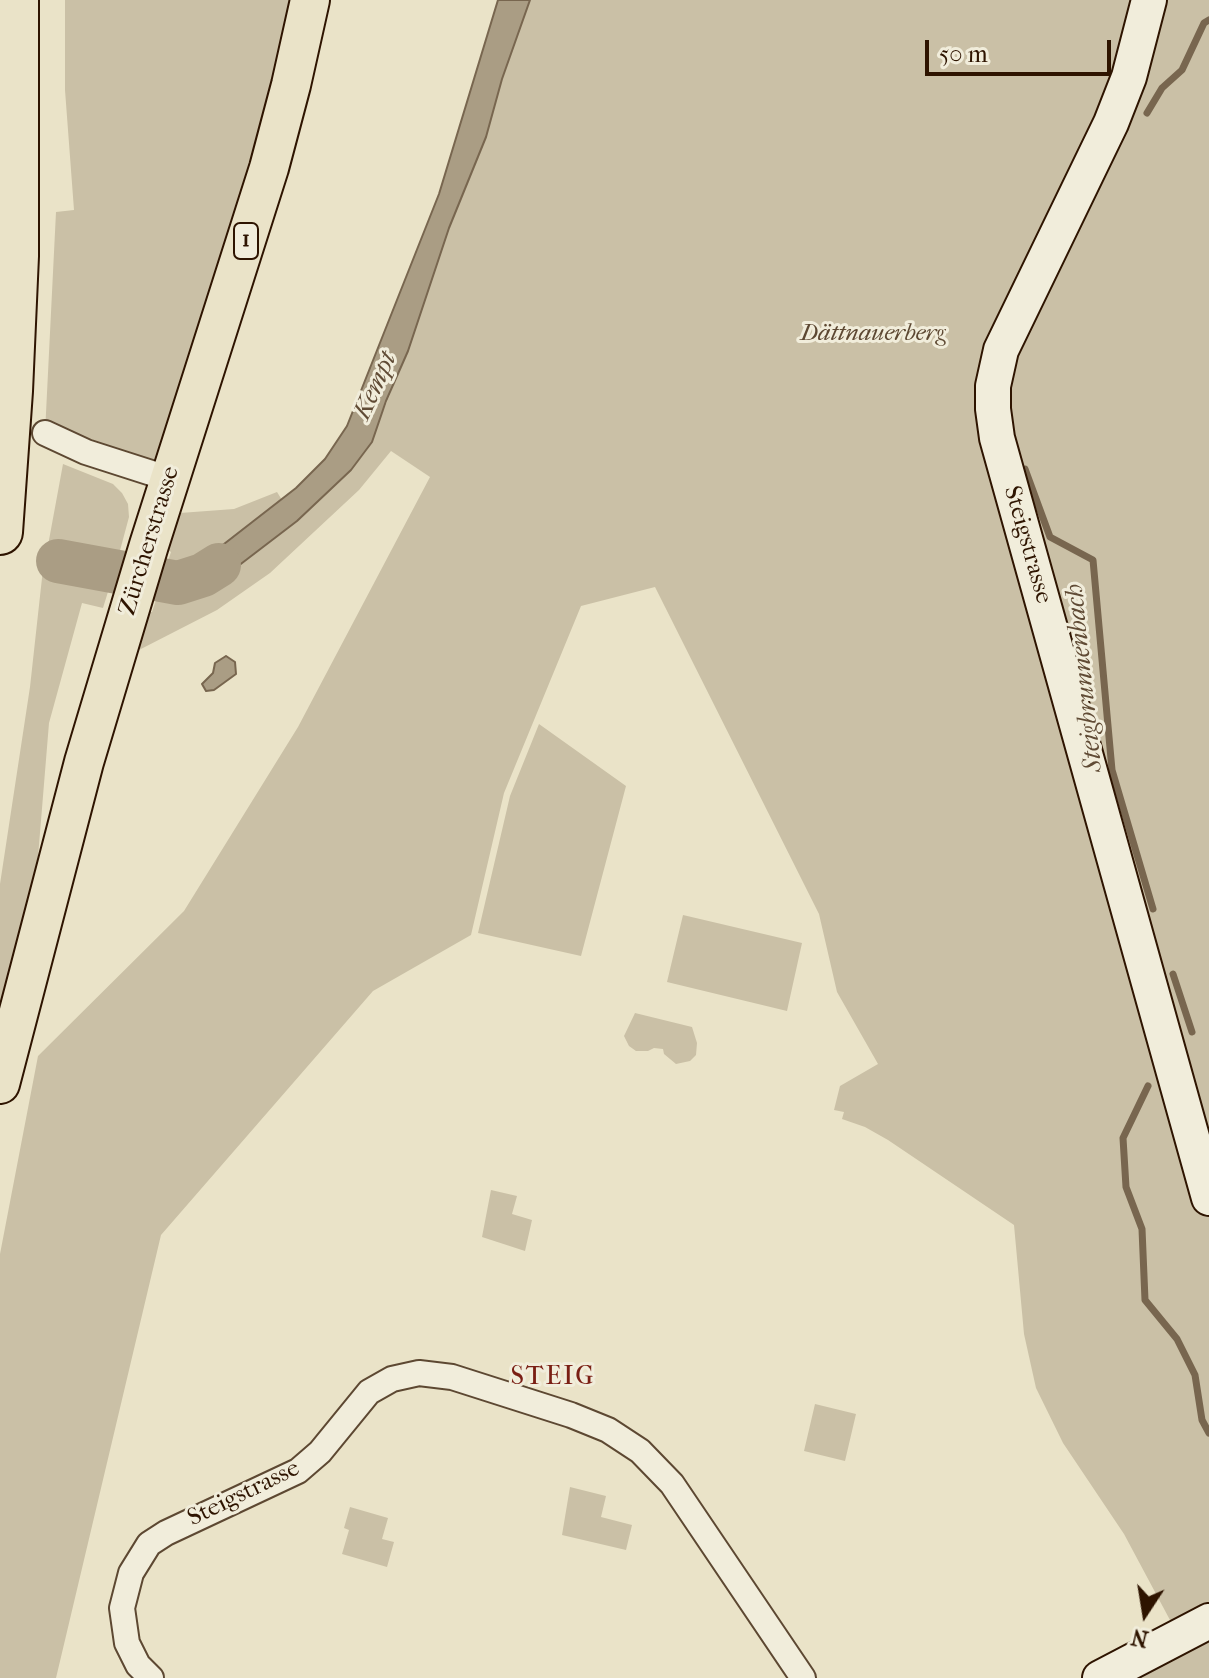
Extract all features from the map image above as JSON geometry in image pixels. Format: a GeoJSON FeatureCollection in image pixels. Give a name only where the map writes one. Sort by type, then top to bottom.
{"type":"FeatureCollection","features":[{"type":"Feature","properties":{"kind":"highway"},"geometry":{"type":"LineString","coordinates":[[0,532],[16,256],[16,0]]}},
{"type":"Feature","properties":{"kind":"main road","name":"Zürcherstrasse"},"geometry":{"type":"LineString","coordinates":[[0,1084],[65,830],[149,545],[269,168],[310,0]]}},
{"type":"Feature","properties":{"kind":"main road","name":"Steigstrasse"},"geometry":{"type":"LineString","coordinates":[[1149,0],[1129,77],[1111,123],[1001,350],[994,376],[993,409],[997,438],[1209,1198]]}},
{"type":"Feature","properties":{"kind":"main road"},"geometry":{"type":"LineString","coordinates":[[1100,1678],[1209,1621]]}},
{"type":"Feature","properties":{"kind":"street"},"geometry":{"type":"LineString","coordinates":[[45,433],[86,452],[170,479]]}},
{"type":"Feature","properties":{"kind":"street","name":"Steigstrasse"},"geometry":{"type":"LineString","coordinates":[[151,1678],[138,1665],[127,1643],[122,1608],[131,1573],[149,1544],[298,1471],[320,1452],[359,1401],[379,1386],[400,1376],[429,1373],[452,1377],[571,1415],[608,1430],[640,1451],[672,1484],[803,1678]]}},
{"type":"Feature","properties":{"kind":"green space"},"geometry":{"type":"Polygon","coordinates":[[[65,0],[310,0],[170,479],[45,433],[56,212],[74,210],[65,90],[65,0]]]}},
{"type":"Feature","properties":{"kind":"green space","name":"Dättnauerberg"},"geometry":{"type":"Polygon","coordinates":[[[530,0],[1209,0],[1209,1678],[1100,1678],[1178,1635],[1124,1534],[1063,1443],[1036,1388],[1024,1334],[1014,1225],[888,1140],[842,1119],[844,1112],[834,1110],[840,1086],[878,1064],[837,992],[819,914],[655,587],[581,606],[504,793],[471,935],[373,991],[161,1235],[56,1678],[0,1678],[0,1254],[38,1056],[184,911],[298,727],[430,477],[391,451],[359,490],[270,573],[217,610],[139,650],[149,612],[152,612],[158,594],[176,596],[196,593],[229,573],[297,521],[351,470],[367,450],[408,351],[449,228],[486,137],[502,79],[530,0]]]}},
{"type":"Feature","properties":{"kind":"green space"},"geometry":{"type":"Polygon","coordinates":[[[63,464],[113,484],[128,504],[129,517],[118,558],[67,552],[58,562],[68,572],[111,582],[103,608],[82,603],[49,723],[38,857],[0,1007],[0,884],[30,687],[42,578],[63,464]]]}},
{"type":"Feature","properties":{"kind":"green space"},"geometry":{"type":"Polygon","coordinates":[[[277,492],[282,500],[217,551],[186,569],[165,570],[180,513],[234,509],[277,492]]]}},
{"type":"Feature","properties":{"kind":"green space"},"geometry":{"type":"Polygon","coordinates":[[[539,724],[626,786],[581,956],[478,933],[510,796],[539,724]]]}},
{"type":"Feature","properties":{"kind":"green space"},"geometry":{"type":"Polygon","coordinates":[[[683,915],[802,943],[787,1011],[667,982],[683,915]]]}},
{"type":"Feature","properties":{"kind":"green space"},"geometry":{"type":"Polygon","coordinates":[[[635,1013],[692,1027],[697,1043],[696,1055],[690,1061],[676,1064],[664,1054],[663,1049],[636,1051],[624,1036],[635,1013]]]}},
{"type":"Feature","properties":{"kind":"green space"},"geometry":{"type":"Polygon","coordinates":[[[491,1190],[517,1196],[512,1214],[532,1220],[525,1251],[482,1237],[491,1190]]]}},
{"type":"Feature","properties":{"kind":"green space"},"geometry":{"type":"Polygon","coordinates":[[[815,1404],[856,1414],[845,1461],[804,1451],[815,1404]]]}},
{"type":"Feature","properties":{"kind":"green space"},"geometry":{"type":"Polygon","coordinates":[[[570,1487],[606,1496],[601,1517],[632,1525],[626,1550],[562,1535],[570,1487]]]}},
{"type":"Feature","properties":{"kind":"green space"},"geometry":{"type":"Polygon","coordinates":[[[350,1507],[388,1518],[382,1539],[394,1542],[387,1567],[342,1554],[349,1530],[344,1528],[350,1507]]]}},
{"type":"Feature","properties":{"kind":"water"},"geometry":{"type":"Polygon","coordinates":[[[498,0],[530,0],[502,79],[486,137],[449,228],[408,351],[372,442],[351,470],[297,521],[229,573],[196,593],[176,596],[158,594],[165,570],[182,571],[206,558],[296,488],[325,459],[347,426],[439,194],[498,0]]]}},
{"type":"Feature","properties":{"kind":"water"},"geometry":{"type":"Polygon","coordinates":[[[67,552],[118,558],[111,582],[62,571],[59,559],[67,552]]]}},
{"type":"Feature","properties":{"kind":"water"},"geometry":{"type":"Polygon","coordinates":[[[226,656],[235,662],[236,674],[214,690],[206,691],[202,684],[213,673],[215,663],[226,656]]]}},
{"type":"Feature","properties":{"kind":"waterway","name":"Steigbrunnenbach"},"geometry":{"type":"LineString","coordinates":[[1147,113],[1162,88],[1182,70],[1204,23],[1209,20]]}},
{"type":"Feature","properties":{"kind":"waterway","name":"Steigbrunnenbach"},"geometry":{"type":"LineString","coordinates":[[1025,469],[1050,537],[1093,560],[1112,770],[1153,909]]}},
{"type":"Feature","properties":{"kind":"waterway","name":"Kempt"},"geometry":{"type":"LineString","coordinates":[[58,561],[178,583],[203,575],[219,565]]}},
{"type":"Feature","properties":{"kind":"waterway","name":"Steigbrunnenbach"},"geometry":{"type":"LineString","coordinates":[[1173,974],[1192,1032]]}},
{"type":"Feature","properties":{"kind":"waterway","name":"Steigbrunnenbach"},"geometry":{"type":"LineString","coordinates":[[1148,1086],[1123,1138],[1126,1187],[1142,1229],[1145,1300],[1177,1339],[1195,1375],[1202,1420],[1209,1433]]}},
{"type":"Feature","properties":{"kind":"district","name":"STEIG"},"geometry":{"type":"Point","coordinates":[553,1378]}}]}
